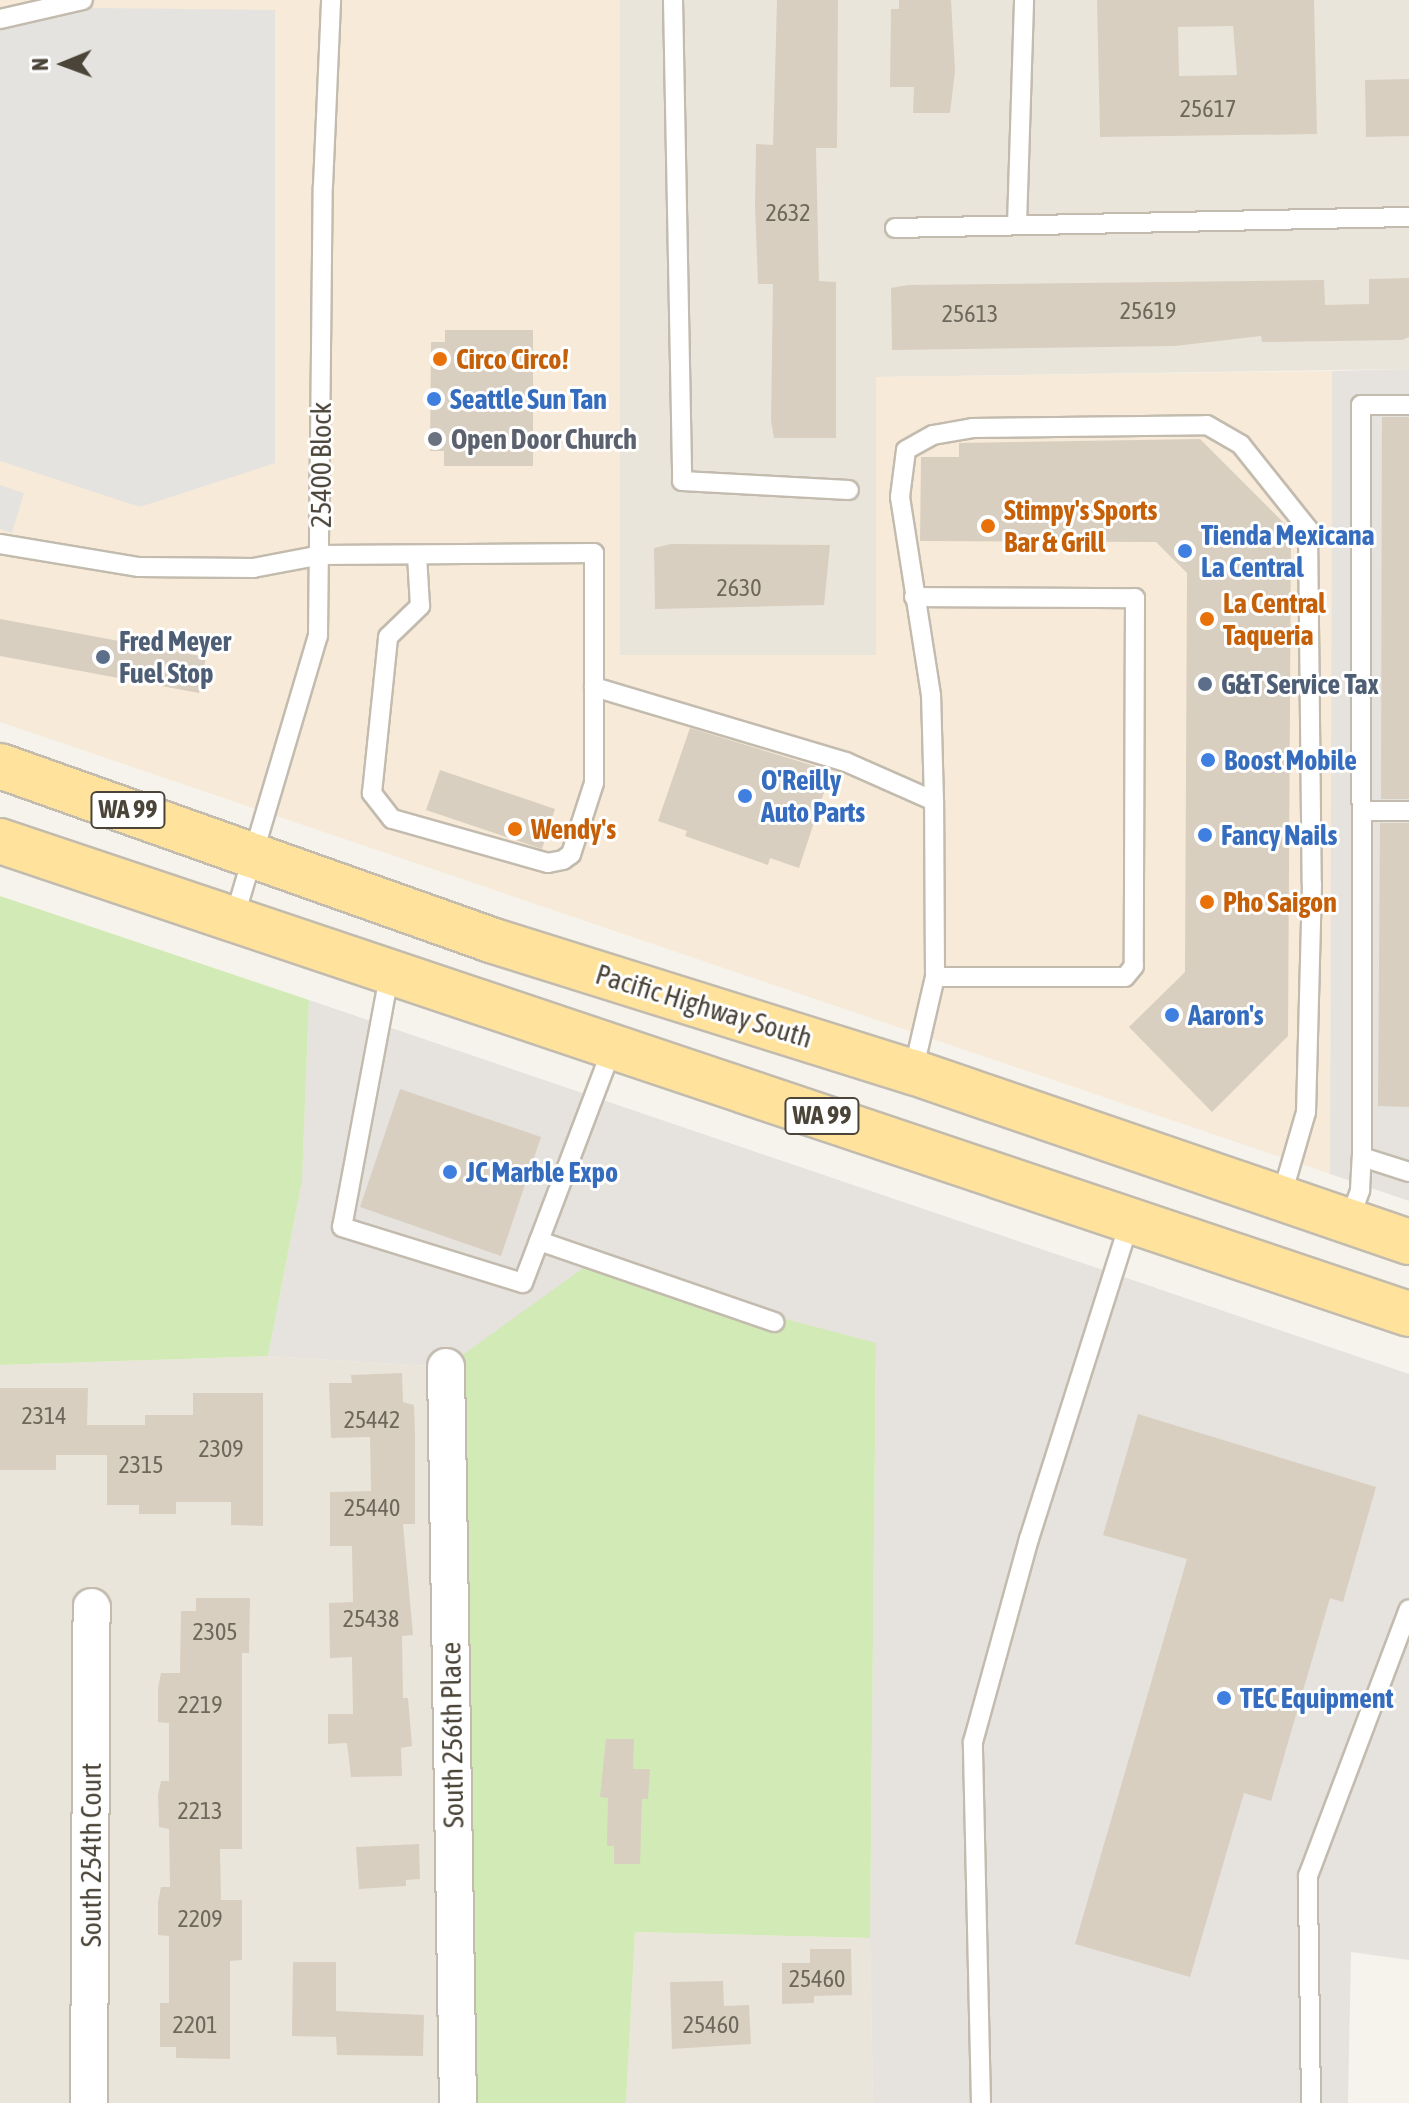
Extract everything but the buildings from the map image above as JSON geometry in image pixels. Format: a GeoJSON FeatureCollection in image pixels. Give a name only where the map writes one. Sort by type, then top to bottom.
{"type":"FeatureCollection","features":[{"type":"Feature","properties":{"kind":"main road","name":"Pacific Highway South"},"geometry":{"type":"LineString","coordinates":[[0,766],[255,853],[491,940],[913,1072],[1409,1242]]}},
{"type":"Feature","properties":{"kind":"main road","name":"WA 99"},"geometry":{"type":"LineString","coordinates":[[0,841],[1409,1314]]}},
{"type":"Feature","properties":{"kind":"street","name":"South 256th Place"},"geometry":{"type":"LineString","coordinates":[[446,1367],[458,2103]]}},
{"type":"Feature","properties":{"kind":"street","name":"South 254th Court"},"geometry":{"type":"LineString","coordinates":[[89,2103],[92,1607]]}},
{"type":"Feature","properties":{"kind":"lane"},"geometry":{"type":"LineString","coordinates":[[0,19],[83,0]]}},
{"type":"Feature","properties":{"kind":"lane","name":"25400 Block"},"geometry":{"type":"LineString","coordinates":[[234,919],[318,636],[323,186],[331,0]]}},
{"type":"Feature","properties":{"kind":"lane"},"geometry":{"type":"LineString","coordinates":[[673,0],[682,481],[849,490]]}},
{"type":"Feature","properties":{"kind":"lane"},"geometry":{"type":"LineString","coordinates":[[1017,225],[1024,0]]}},
{"type":"Feature","properties":{"kind":"lane"},"geometry":{"type":"LineString","coordinates":[[895,228],[1409,217]]}},
{"type":"Feature","properties":{"kind":"lane"},"geometry":{"type":"LineString","coordinates":[[1349,1221],[1360,1190],[1362,1157],[1361,405],[1409,405]]}},
{"type":"Feature","properties":{"kind":"lane"},"geometry":{"type":"LineString","coordinates":[[913,1072],[935,977],[934,801],[931,695],[900,497],[906,450],[933,435],[959,430],[1207,425],[1241,445],[1308,529],[1312,884],[1306,1112],[1280,1198]]}},
{"type":"Feature","properties":{"kind":"lane"},"geometry":{"type":"LineString","coordinates":[[0,544],[139,567],[253,568],[321,555],[594,553],[594,783],[571,854],[563,860],[548,863],[392,819],[372,793],[388,637],[420,606],[417,555]]}},
{"type":"Feature","properties":{"kind":"lane"},"geometry":{"type":"LineString","coordinates":[[914,597],[1135,598],[1134,966],[1125,977],[935,977]]}},
{"type":"Feature","properties":{"kind":"lane"},"geometry":{"type":"LineString","coordinates":[[594,687],[846,762],[934,801]]}},
{"type":"Feature","properties":{"kind":"lane"},"geometry":{"type":"LineString","coordinates":[[1362,811],[1409,811]]}},
{"type":"Feature","properties":{"kind":"lane"},"geometry":{"type":"LineString","coordinates":[[390,971],[342,1227],[523,1283],[613,1046]]}},
{"type":"Feature","properties":{"kind":"lane"},"geometry":{"type":"LineString","coordinates":[[1362,1157],[1409,1172]]}},
{"type":"Feature","properties":{"kind":"lane"},"geometry":{"type":"LineString","coordinates":[[981,2103],[973,1742],[1029,1539],[1130,1220]]}},
{"type":"Feature","properties":{"kind":"lane"},"geometry":{"type":"LineString","coordinates":[[539,1241],[774,1322]]}},
{"type":"Feature","properties":{"kind":"lane"},"geometry":{"type":"LineString","coordinates":[[1311,2103],[1308,1876],[1409,1609]]}},
{"type":"Feature","properties":{"kind":"shaded area"},"geometry":{"type":"Polygon","coordinates":[[[0,0],[620,0],[620,655],[876,655],[876,377],[1332,371],[1330,1174],[0,722],[0,0]]]}},
{"type":"Feature","properties":{"kind":"shaded area"},"geometry":{"type":"Polygon","coordinates":[[[620,0],[1409,0],[1409,369],[877,377],[876,655],[620,655],[620,0]]]}},
{"type":"Feature","properties":{"kind":"shaded area"},"geometry":{"type":"Polygon","coordinates":[[[0,7],[275,10],[275,463],[140,507],[0,461],[0,7]]]}},
{"type":"Feature","properties":{"kind":"shaded area"},"geometry":{"type":"Polygon","coordinates":[[[1409,369],[1409,1201],[1330,1174],[1332,371],[1409,369]]]}},
{"type":"Feature","properties":{"kind":"shaded area"},"geometry":{"type":"Polygon","coordinates":[[[0,485],[24,493],[12,533],[0,529],[0,485]]]}},
{"type":"Feature","properties":{"kind":"shaded area"},"geometry":{"type":"Polygon","coordinates":[[[309,1000],[1409,1374],[1409,1960],[1351,1952],[1348,2103],[873,2103],[870,1938],[876,1343],[446,1367],[268,1356],[302,1181],[309,1000]]]}},
{"type":"Feature","properties":{"kind":"shaded area"},"geometry":{"type":"Polygon","coordinates":[[[268,1356],[446,1367],[458,2103],[0,2103],[0,1365],[268,1356]]]}},
{"type":"Feature","properties":{"kind":"shaded area"},"geometry":{"type":"Polygon","coordinates":[[[635,1932],[870,1938],[873,2103],[626,2103],[635,1932]]]}},
{"type":"Feature","properties":{"kind":"green space"},"geometry":{"type":"Polygon","coordinates":[[[0,896],[309,1000],[302,1181],[268,1356],[0,1365],[0,896]]]}},
{"type":"Feature","properties":{"kind":"green space"},"geometry":{"type":"Polygon","coordinates":[[[586,1266],[876,1343],[870,1938],[635,1932],[626,2103],[458,2103],[446,1367],[586,1266]]]}},
{"type":"Feature","properties":{"kind":"place","name":"Circo Circo!"},"geometry":{"type":"Point","coordinates":[440,359]}},
{"type":"Feature","properties":{"kind":"place","name":"Seattle Sun Tan"},"geometry":{"type":"Point","coordinates":[434,399]}},
{"type":"Feature","properties":{"kind":"place","name":"Open Door Church"},"geometry":{"type":"Point","coordinates":[435,439]}},
{"type":"Feature","properties":{"kind":"place","name":"Stimpy's Sports Bar & Grill"},"geometry":{"type":"Point","coordinates":[988,526]}},
{"type":"Feature","properties":{"kind":"place","name":"Tienda Mexicana La Central"},"geometry":{"type":"Point","coordinates":[1185,551]}},
{"type":"Feature","properties":{"kind":"place","name":"La Central Taqueria"},"geometry":{"type":"Point","coordinates":[1207,619]}},
{"type":"Feature","properties":{"kind":"place","name":"Fred Meyer Fuel Stop"},"geometry":{"type":"Point","coordinates":[103,657]}},
{"type":"Feature","properties":{"kind":"place","name":"G&T Service Tax"},"geometry":{"type":"Point","coordinates":[1205,684]}},
{"type":"Feature","properties":{"kind":"place","name":"Boost Mobile"},"geometry":{"type":"Point","coordinates":[1208,760]}},
{"type":"Feature","properties":{"kind":"place","name":"O'Reilly Auto Parts"},"geometry":{"type":"Point","coordinates":[745,796]}},
{"type":"Feature","properties":{"kind":"place","name":"Wendy's"},"geometry":{"type":"Point","coordinates":[515,829]}},
{"type":"Feature","properties":{"kind":"place","name":"Fancy Nails"},"geometry":{"type":"Point","coordinates":[1205,835]}},
{"type":"Feature","properties":{"kind":"place","name":"Pho Saigon"},"geometry":{"type":"Point","coordinates":[1207,902]}},
{"type":"Feature","properties":{"kind":"place","name":"Aaron's"},"geometry":{"type":"Point","coordinates":[1172,1015]}},
{"type":"Feature","properties":{"kind":"place","name":"JC Marble Expo"},"geometry":{"type":"Point","coordinates":[450,1172]}},
{"type":"Feature","properties":{"kind":"place","name":"TEC Equipment"},"geometry":{"type":"Point","coordinates":[1224,1698]}}]}
